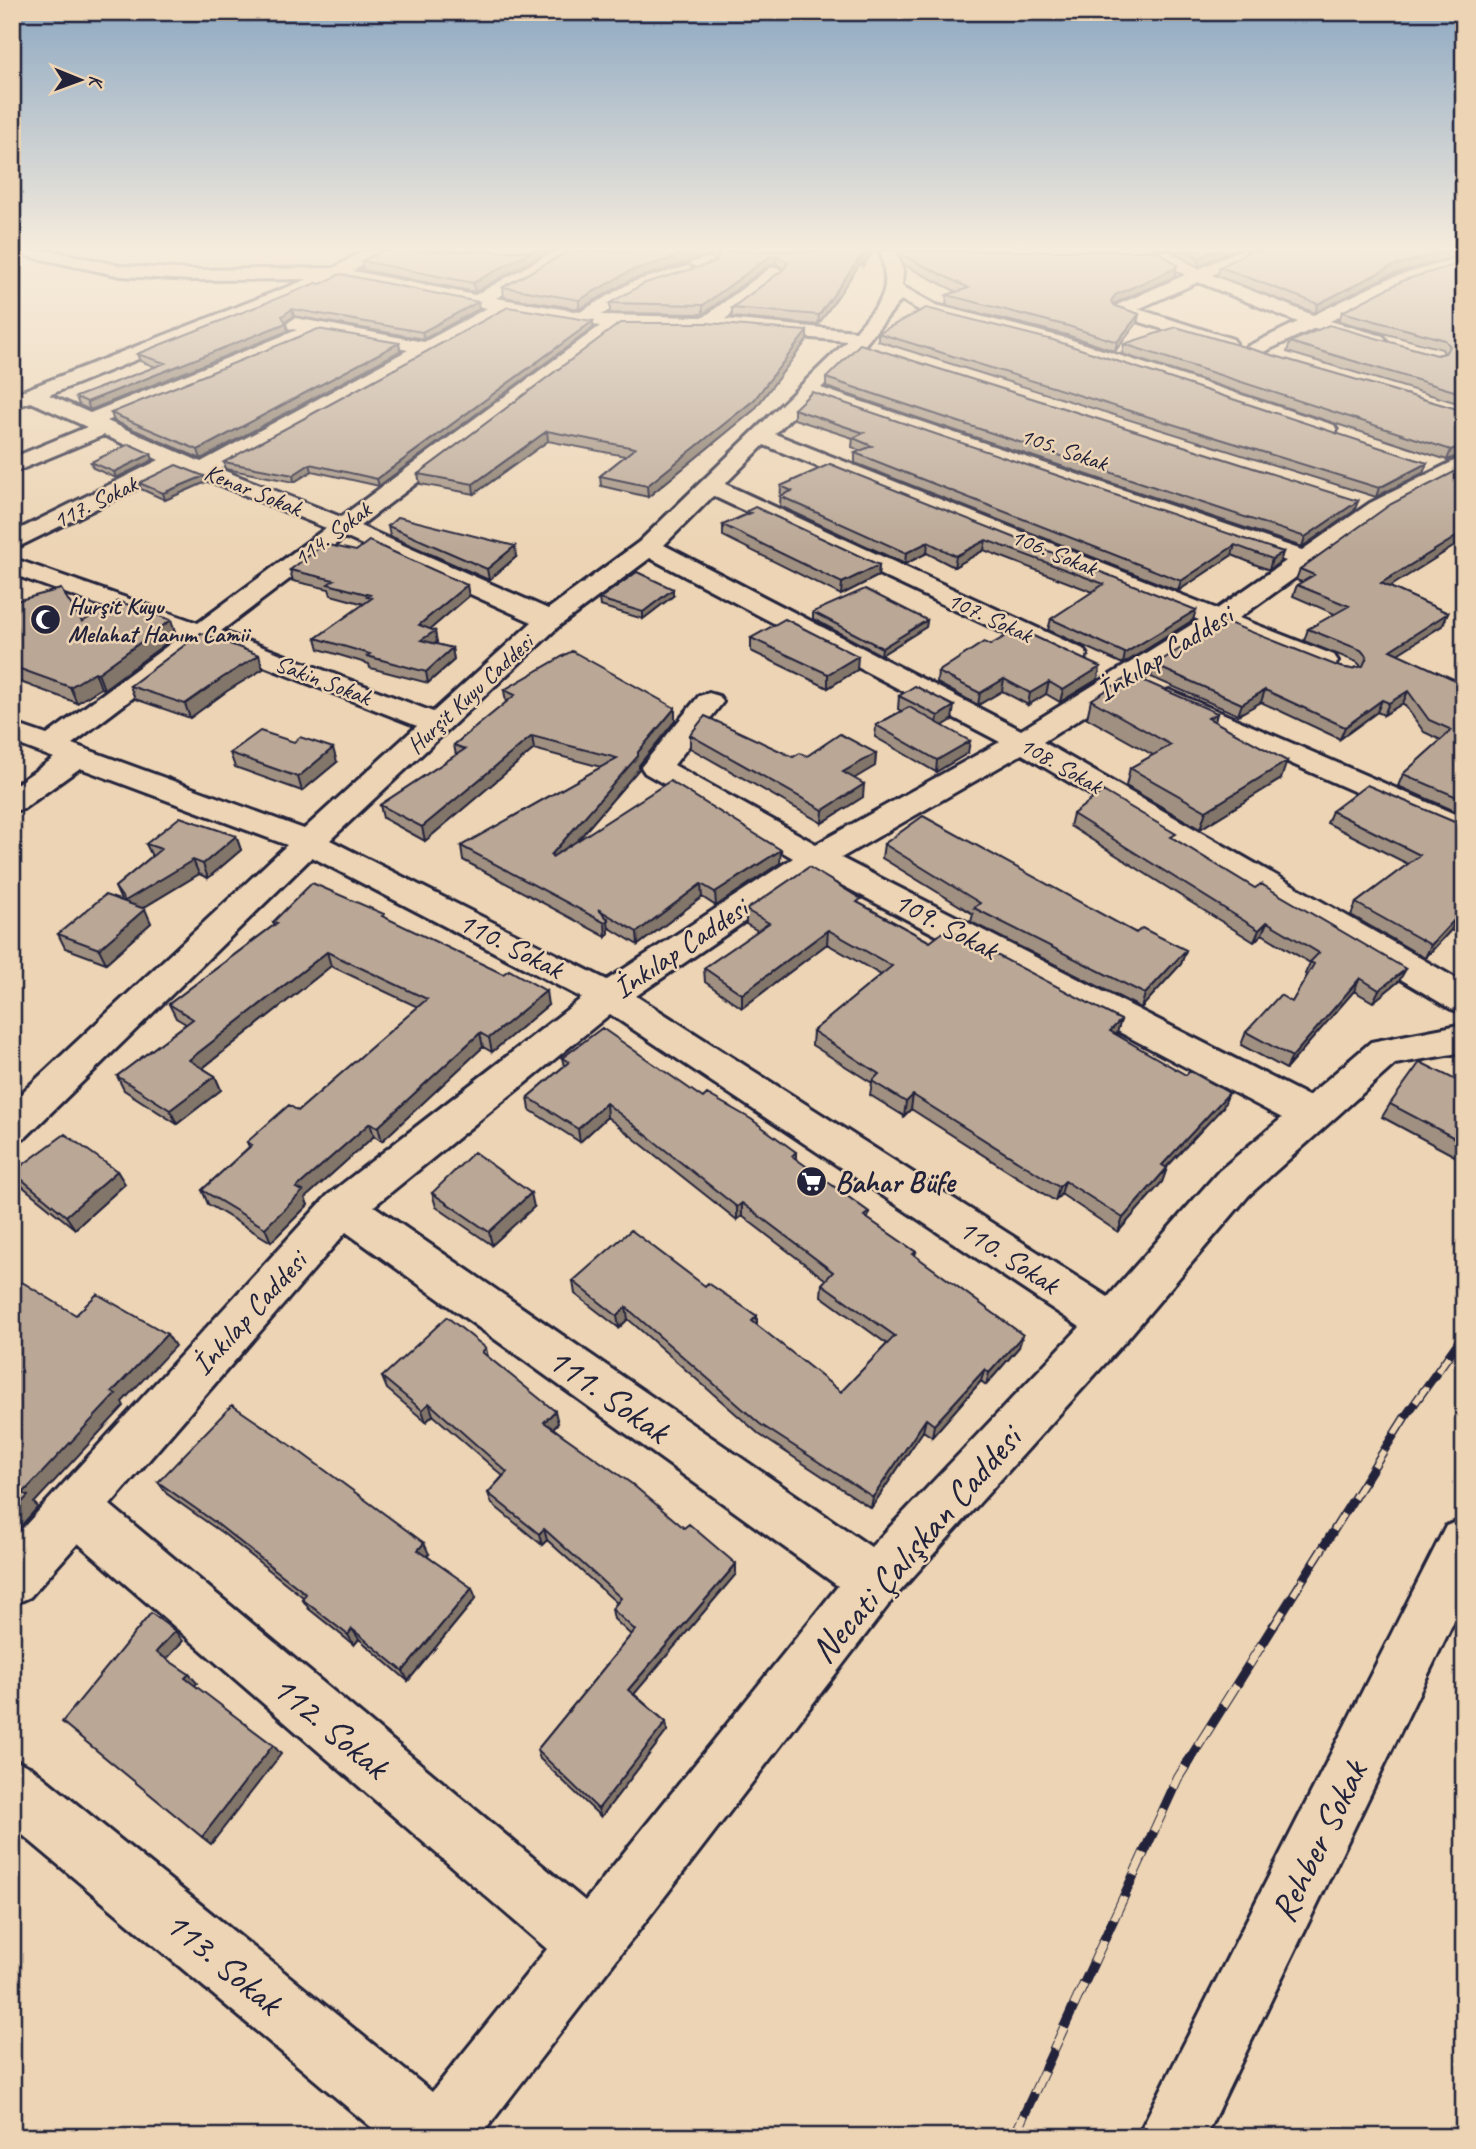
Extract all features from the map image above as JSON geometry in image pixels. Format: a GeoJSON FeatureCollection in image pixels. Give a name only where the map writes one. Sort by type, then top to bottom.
{"type":"FeatureCollection","features":[{"type":"Feature","properties":{"kind":"street"},"geometry":{"type":"LineString","coordinates":[[22,399],[142,351]]}},
{"type":"Feature","properties":{"kind":"street"},"geometry":{"type":"LineString","coordinates":[[12,466],[99,424],[265,351]]}},
{"type":"Feature","properties":{"kind":"street"},"geometry":{"type":"LineString","coordinates":[[202,470],[421,351]]}},
{"type":"Feature","properties":{"kind":"street","name":"114. Sokak"},"geometry":{"type":"LineString","coordinates":[[12,802],[62,752],[202,633],[341,526],[578,351]]}},
{"type":"Feature","properties":{"kind":"street","name":"Hurşit Kuyu Caddesi"},"geometry":{"type":"LineString","coordinates":[[12,1126],[309,842],[550,620],[648,547],[807,390],[857,351]]}},
{"type":"Feature","properties":{"kind":"street"},"geometry":{"type":"LineString","coordinates":[[1087,351],[1345,436]]}},
{"type":"Feature","properties":{"kind":"street"},"geometry":{"type":"LineString","coordinates":[[1255,351],[1280,359]]}},
{"type":"Feature","properties":{"kind":"street","name":"105. Sokak"},"geometry":{"type":"LineString","coordinates":[[807,390],[1305,559]]}},
{"type":"Feature","properties":{"kind":"street","name":"Kenar Sokak"},"geometry":{"type":"LineString","coordinates":[[22,399],[99,424],[177,460],[341,526],[550,620]]}},
{"type":"Feature","properties":{"kind":"street","name":"106. Sokak"},"geometry":{"type":"LineString","coordinates":[[761,436],[1346,670]]}},
{"type":"Feature","properties":{"kind":"street","name":"117. Sokak"},"geometry":{"type":"LineString","coordinates":[[12,543],[177,460]]}},
{"type":"Feature","properties":{"kind":"street","name":"İnkılap Caddesi"},"geometry":{"type":"LineString","coordinates":[[12,1579],[343,1208],[609,996],[816,858],[1022,742],[1221,618],[1305,559],[1365,504],[1450,468]]}},
{"type":"Feature","properties":{"kind":"street","name":"107. Sokak"},"geometry":{"type":"LineString","coordinates":[[710,486],[1123,678],[1464,830]]}},
{"type":"Feature","properties":{"kind":"street","name":"108. Sokak"},"geometry":{"type":"LineString","coordinates":[[648,547],[1022,742],[1464,1000]]}},
{"type":"Feature","properties":{"kind":"street","name":"Sakin Sokak"},"geometry":{"type":"LineString","coordinates":[[12,565],[202,633],[437,724]]}},
{"type":"Feature","properties":{"kind":"street","name":"109. Sokak"},"geometry":{"type":"LineString","coordinates":[[709,702],[656,767],[816,858],[1312,1116]]}},
{"type":"Feature","properties":{"kind":"street","name":"110. Sokak"},"geometry":{"type":"LineString","coordinates":[[12,732],[309,842],[609,996],[1112,1324]]}},
{"type":"Feature","properties":{"kind":"street","name":"Necati Çalışkan Caddesi"},"geometry":{"type":"LineString","coordinates":[[437,2137],[875,1581],[1112,1324],[1234,1183],[1384,1052],[1464,1038]]}},
{"type":"Feature","properties":{"kind":"street","name":"111. Sokak"},"geometry":{"type":"LineString","coordinates":[[343,1208],[875,1581]]}},
{"type":"Feature","properties":{"kind":"street","name":"112. Sokak"},"geometry":{"type":"LineString","coordinates":[[75,1508],[588,1944]]}},
{"type":"Feature","properties":{"kind":"street","name":"Rehber Sokak"},"geometry":{"type":"LineString","coordinates":[[1170,2137],[1462,1554]]}},
{"type":"Feature","properties":{"kind":"street","name":"113. Sokak"},"geometry":{"type":"LineString","coordinates":[[12,1788],[437,2137]]}},
{"type":"Feature","properties":{"kind":"building"},"geometry":{"type":"Polygon","coordinates":[[[144,351],[215,351],[87,402],[76,397],[165,363],[137,354],[144,351]]]}},
{"type":"Feature","properties":{"kind":"building"},"geometry":{"type":"Polygon","coordinates":[[[263,351],[383,351],[198,450],[111,413],[263,351]]]}},
{"type":"Feature","properties":{"kind":"building"},"geometry":{"type":"Polygon","coordinates":[[[427,351],[552,351],[377,479],[310,464],[293,475],[224,462],[427,351]]]}},
{"type":"Feature","properties":{"kind":"building"},"geometry":{"type":"Polygon","coordinates":[[[582,351],[791,351],[754,400],[647,486],[600,476],[635,448],[547,431],[473,484],[418,474],[582,351]]]}},
{"type":"Feature","properties":{"kind":"building"},"geometry":{"type":"Polygon","coordinates":[[[853,351],[883,351],[1358,501],[1305,537],[826,378],[853,351]]]}},
{"type":"Feature","properties":{"kind":"building"},"geometry":{"type":"Polygon","coordinates":[[[937,351],[1087,351],[1427,463],[1379,488],[937,351]]]}},
{"type":"Feature","properties":{"kind":"building"},"geometry":{"type":"Polygon","coordinates":[[[1146,351],[1259,351],[1464,411],[1464,444],[1451,450],[1146,351]]]}},
{"type":"Feature","properties":{"kind":"building"},"geometry":{"type":"Polygon","coordinates":[[[1321,351],[1424,351],[1437,355],[1464,351],[1464,394],[1321,351]]]}},
{"type":"Feature","properties":{"kind":"building"},"geometry":{"type":"Polygon","coordinates":[[[812,392],[1283,552],[1272,559],[1235,545],[1181,581],[855,453],[872,446],[853,438],[864,433],[794,409],[812,392]]]}},
{"type":"Feature","properties":{"kind":"building"},"geometry":{"type":"Polygon","coordinates":[[[129,444],[151,454],[114,472],[91,462],[129,444]]]}},
{"type":"Feature","properties":{"kind":"building"},"geometry":{"type":"Polygon","coordinates":[[[830,464],[1196,610],[1125,653],[1051,619],[1104,584],[986,540],[956,556],[928,542],[906,553],[780,496],[792,491],[781,486],[830,464]]]}},
{"type":"Feature","properties":{"kind":"building"},"geometry":{"type":"Polygon","coordinates":[[[176,465],[204,476],[163,493],[139,483],[176,465]]]}},
{"type":"Feature","properties":{"kind":"building"},"geometry":{"type":"Polygon","coordinates":[[[1456,471],[1464,472],[1464,532],[1381,583],[1448,613],[1390,650],[1464,684],[1464,800],[1403,774],[1452,730],[1429,720],[1408,691],[1389,703],[1382,700],[1345,727],[1265,690],[1242,704],[1154,665],[1224,621],[1340,667],[1351,669],[1363,666],[1367,657],[1361,650],[1308,629],[1349,606],[1297,585],[1314,575],[1300,569],[1391,504],[1456,471]]]}},
{"type":"Feature","properties":{"kind":"building"},"geometry":{"type":"Polygon","coordinates":[[[755,507],[879,565],[842,583],[723,525],[751,513],[747,511],[755,507]]]}},
{"type":"Feature","properties":{"kind":"building"},"geometry":{"type":"Polygon","coordinates":[[[398,517],[515,546],[487,569],[388,526],[398,517]]]}},
{"type":"Feature","properties":{"kind":"building"},"geometry":{"type":"Polygon","coordinates":[[[369,541],[467,585],[419,625],[435,631],[421,640],[452,648],[426,672],[367,656],[370,654],[316,638],[372,598],[367,597],[370,595],[328,584],[334,580],[290,570],[324,544],[356,551],[369,541]]]}},
{"type":"Feature","properties":{"kind":"building"},"geometry":{"type":"Polygon","coordinates":[[[637,572],[673,589],[643,612],[599,599],[637,572]]]}},
{"type":"Feature","properties":{"kind":"building"},"geometry":{"type":"Polygon","coordinates":[[[61,589],[82,622],[118,601],[171,620],[98,673],[95,672],[70,687],[12,666],[12,602],[61,589]]]}},
{"type":"Feature","properties":{"kind":"building"},"geometry":{"type":"Polygon","coordinates":[[[865,589],[927,620],[882,648],[813,612],[865,589]]]}},
{"type":"Feature","properties":{"kind":"building"},"geometry":{"type":"Polygon","coordinates":[[[785,619],[858,656],[828,674],[751,638],[785,619]]]}},
{"type":"Feature","properties":{"kind":"building"},"geometry":{"type":"Polygon","coordinates":[[[1013,632],[1022,636],[1027,633],[1100,667],[1063,690],[1049,682],[1030,693],[1004,679],[980,693],[938,672],[984,642],[990,645],[1013,632]]]}},
{"type":"Feature","properties":{"kind":"building"},"geometry":{"type":"Polygon","coordinates":[[[201,633],[259,655],[185,704],[130,686],[201,633]]]}},
{"type":"Feature","properties":{"kind":"building"},"geometry":{"type":"Polygon","coordinates":[[[572,651],[675,708],[552,857],[670,781],[781,850],[715,892],[701,884],[637,932],[598,909],[608,919],[605,923],[461,846],[617,758],[532,736],[422,827],[380,805],[465,749],[454,745],[515,695],[504,690],[572,651]]]}},
{"type":"Feature","properties":{"kind":"building"},"geometry":{"type":"Polygon","coordinates":[[[1131,675],[1217,713],[1208,718],[1287,761],[1206,811],[1130,768],[1171,745],[1091,700],[1131,675]]]}},
{"type":"Feature","properties":{"kind":"building"},"geometry":{"type":"Polygon","coordinates":[[[915,686],[954,706],[938,716],[899,696],[915,686]]]}},
{"type":"Feature","properties":{"kind":"building"},"geometry":{"type":"Polygon","coordinates":[[[909,707],[970,741],[937,760],[876,725],[909,707]]]}},
{"type":"Feature","properties":{"kind":"building"},"geometry":{"type":"Polygon","coordinates":[[[705,716],[793,757],[800,753],[807,756],[840,734],[876,753],[843,772],[864,784],[823,810],[690,735],[705,716]]]}},
{"type":"Feature","properties":{"kind":"building"},"geometry":{"type":"Polygon","coordinates":[[[260,731],[294,742],[300,737],[333,748],[298,777],[230,753],[260,731]]]}},
{"type":"Feature","properties":{"kind":"building"},"geometry":{"type":"Polygon","coordinates":[[[1367,785],[1464,826],[1464,921],[1457,917],[1431,945],[1356,903],[1420,855],[1332,811],[1367,785]]]}},
{"type":"Feature","properties":{"kind":"building"},"geometry":{"type":"Polygon","coordinates":[[[1103,791],[1176,834],[1171,837],[1255,888],[1261,884],[1406,969],[1379,990],[1360,978],[1292,1057],[1246,1032],[1280,995],[1292,1002],[1314,964],[1310,962],[1319,953],[1267,922],[1259,930],[1073,814],[1103,791]]]}},
{"type":"Feature","properties":{"kind":"building"},"geometry":{"type":"Polygon","coordinates":[[[923,816],[1136,933],[1142,928],[1186,950],[1145,994],[974,908],[980,903],[884,844],[923,816]]]}},
{"type":"Feature","properties":{"kind":"building"},"geometry":{"type":"Polygon","coordinates":[[[180,817],[236,836],[203,864],[193,860],[125,901],[115,887],[161,849],[146,844],[180,817]]]}},
{"type":"Feature","properties":{"kind":"building"},"geometry":{"type":"Polygon","coordinates":[[[809,867],[861,899],[857,902],[930,942],[947,929],[1121,1020],[1110,1031],[1186,1075],[1190,1071],[1229,1093],[1162,1165],[1167,1168],[1123,1218],[1065,1181],[1059,1187],[913,1095],[906,1102],[872,1081],[879,1074],[813,1031],[892,966],[828,930],[742,994],[704,968],[769,923],[746,910],[809,867]]]}},
{"type":"Feature","properties":{"kind":"building"},"geometry":{"type":"Polygon","coordinates":[[[312,883],[384,914],[382,916],[503,974],[509,970],[546,991],[489,1038],[480,1033],[378,1127],[370,1123],[296,1188],[303,1191],[265,1228],[202,1190],[252,1145],[247,1142],[289,1105],[298,1111],[427,999],[327,952],[189,1060],[215,1076],[170,1110],[117,1076],[193,1019],[169,1004],[277,923],[273,922],[312,883]]]}},
{"type":"Feature","properties":{"kind":"building"},"geometry":{"type":"Polygon","coordinates":[[[105,895],[145,909],[99,949],[58,934],[105,895]]]}},
{"type":"Feature","properties":{"kind":"building"},"geometry":{"type":"Polygon","coordinates":[[[602,1028],[703,1098],[707,1094],[751,1119],[796,1152],[792,1156],[869,1212],[864,1216],[916,1252],[913,1254],[1023,1335],[989,1373],[985,1369],[934,1425],[926,1419],[873,1497],[760,1424],[626,1307],[617,1316],[573,1281],[631,1230],[705,1286],[708,1283],[757,1316],[752,1321],[841,1392],[895,1336],[822,1284],[833,1272],[742,1203],[737,1207],[606,1103],[578,1129],[528,1097],[569,1062],[562,1058],[602,1028]]]}},
{"type":"Feature","properties":{"kind":"building"},"geometry":{"type":"Polygon","coordinates":[[[1420,1062],[1464,1084],[1464,1143],[1390,1104],[1420,1062]]]}},
{"type":"Feature","properties":{"kind":"building"},"geometry":{"type":"Polygon","coordinates":[[[65,1134],[117,1171],[66,1216],[13,1172],[65,1134]]]}},
{"type":"Feature","properties":{"kind":"building"},"geometry":{"type":"Polygon","coordinates":[[[474,1152],[531,1193],[489,1232],[432,1193],[474,1152]]]}},
{"type":"Feature","properties":{"kind":"building"},"geometry":{"type":"Polygon","coordinates":[[[22,1282],[76,1315],[97,1294],[167,1334],[112,1392],[116,1394],[23,1493],[28,1496],[12,1513],[12,1377],[17,1372],[12,1369],[12,1286],[15,1289],[22,1282]]]}},
{"type":"Feature","properties":{"kind":"building"},"geometry":{"type":"Polygon","coordinates":[[[447,1317],[486,1348],[482,1352],[555,1411],[544,1422],[632,1484],[684,1528],[689,1524],[736,1564],[628,1690],[666,1722],[598,1809],[537,1750],[635,1630],[612,1609],[621,1598],[544,1529],[539,1534],[488,1493],[507,1472],[429,1403],[422,1410],[382,1377],[447,1317]]]}},
{"type":"Feature","properties":{"kind":"building"},"geometry":{"type":"Polygon","coordinates":[[[232,1405],[424,1543],[418,1550],[472,1588],[403,1671],[352,1629],[348,1635],[302,1599],[306,1594],[216,1523],[158,1482],[232,1405]]]}},
{"type":"Feature","properties":{"kind":"building"},"geometry":{"type":"Polygon","coordinates":[[[151,1613],[175,1631],[156,1652],[189,1674],[185,1678],[273,1745],[202,1837],[62,1722],[151,1613]]]}},
{"type":"Feature","properties":{"kind":"railway"},"geometry":{"type":"LineString","coordinates":[[1273,1627],[1405,1417],[1464,1334]]}},
{"type":"Feature","properties":{"kind":"railway"},"geometry":{"type":"LineString","coordinates":[[1014,2137],[1178,1778],[1274,1625]]}},
{"type":"Feature","properties":{"kind":"place","name":"Hurşit Kuyu Melahat Hanım Camii"},"geometry":{"type":"Point","coordinates":[45,620]}},
{"type":"Feature","properties":{"kind":"place","name":"Bahar Büfe"},"geometry":{"type":"Point","coordinates":[812,1182]}}]}
